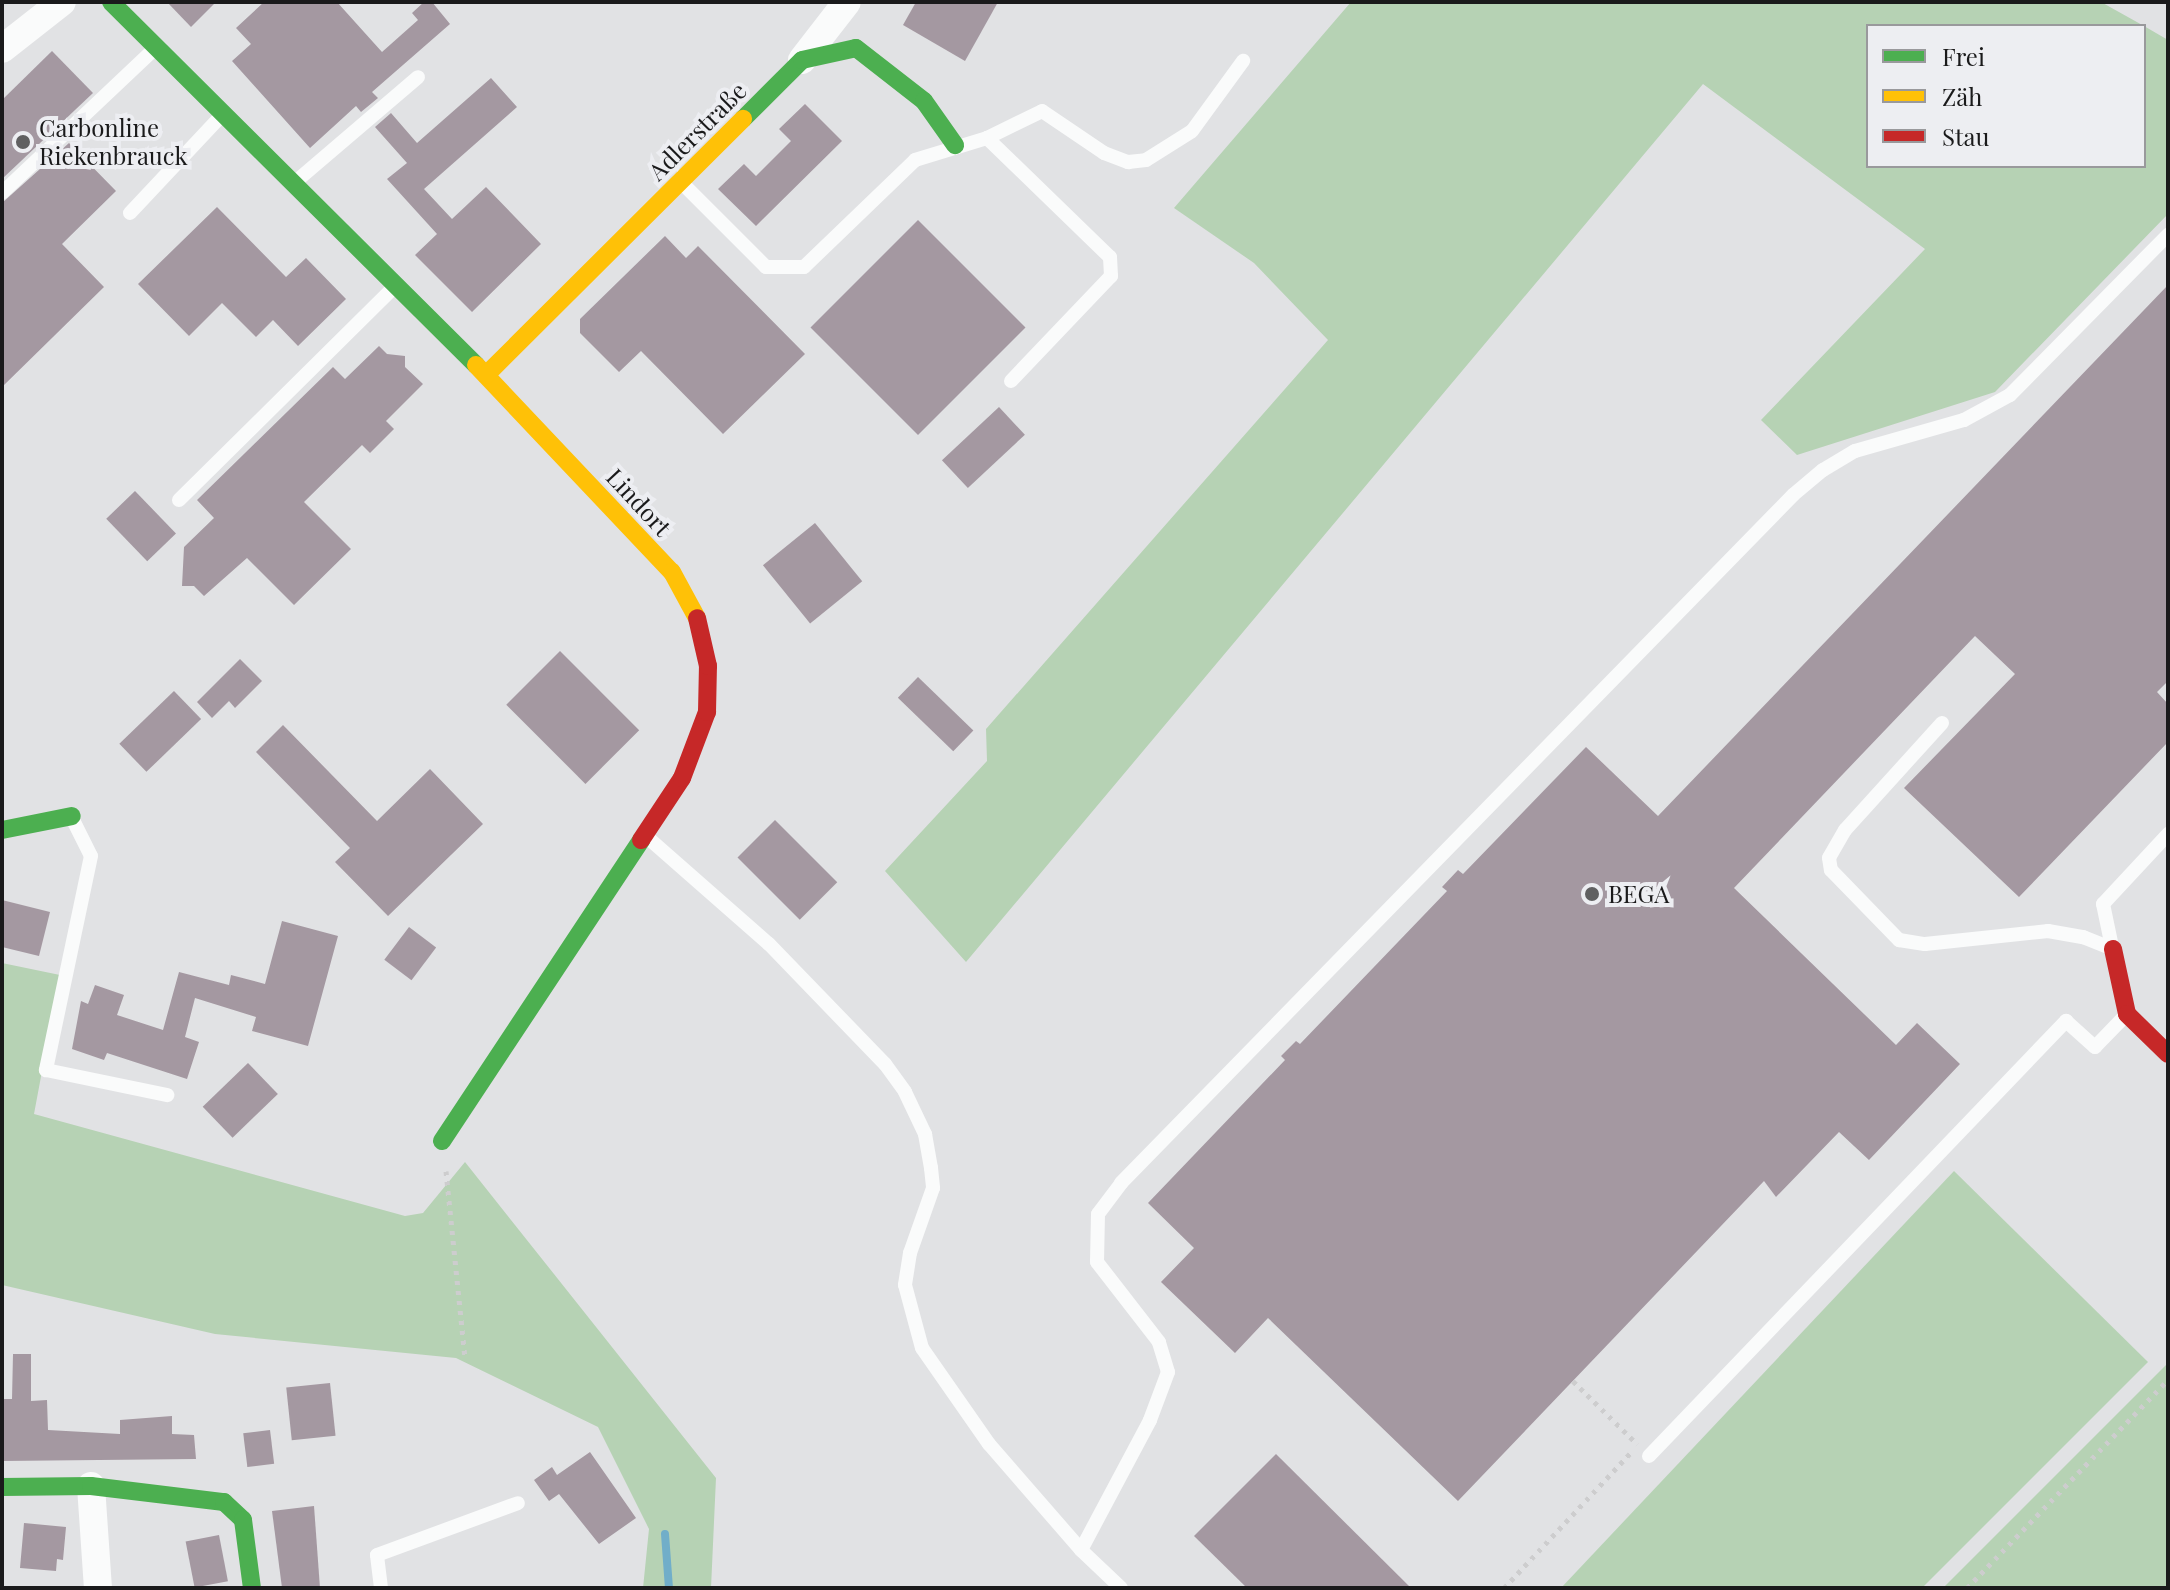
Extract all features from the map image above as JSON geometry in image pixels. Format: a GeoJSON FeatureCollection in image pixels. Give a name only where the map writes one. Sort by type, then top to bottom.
{"type":"FeatureCollection","features":[{"type":"Feature","properties":{"kind":"street"},"geometry":{"type":"LineString","coordinates":[[2,49],[62,2]]}},
{"type":"Feature","properties":{"kind":"street","name":"Lindort"},"geometry":{"type":"LineString","coordinates":[[111,2],[486,375],[672,572],[696,614],[708,666],[707,712],[682,778],[647,836],[442,1141]]}},
{"type":"Feature","properties":{"kind":"street"},"geometry":{"type":"LineString","coordinates":[[802,60],[847,2]]}},
{"type":"Feature","properties":{"kind":"street"},"geometry":{"type":"LineString","coordinates":[[802,60],[856,48],[924,101],[955,145]]}},
{"type":"Feature","properties":{"kind":"street","name":"Adlerstraße"},"geometry":{"type":"LineString","coordinates":[[486,375],[802,60]]}},
{"type":"Feature","properties":{"kind":"street"},"geometry":{"type":"LineString","coordinates":[[2,830],[72,816]]}},
{"type":"Feature","properties":{"kind":"street"},"geometry":{"type":"LineString","coordinates":[[2113,949],[2127,1014],[2168,1054]]}},
{"type":"Feature","properties":{"kind":"street"},"geometry":{"type":"LineString","coordinates":[[91,1486],[98,1588]]}},
{"type":"Feature","properties":{"kind":"street"},"geometry":{"type":"LineString","coordinates":[[2,1487],[91,1486],[224,1502],[243,1520],[252,1588]]}},
{"type":"Feature","properties":{"kind":"lane"},"geometry":{"type":"LineString","coordinates":[[2,193],[156,46]]}},
{"type":"Feature","properties":{"kind":"lane"},"geometry":{"type":"LineString","coordinates":[[680,181],[766,267],[804,267],[902,168],[955,145],[987,138],[1042,111],[1104,153],[1128,162],[1146,160],[1192,131],[1243,61]]}},
{"type":"Feature","properties":{"kind":"lane"},"geometry":{"type":"LineString","coordinates":[[294,183],[418,77]]}},
{"type":"Feature","properties":{"kind":"lane"},"geometry":{"type":"LineString","coordinates":[[130,213],[223,114]]}},
{"type":"Feature","properties":{"kind":"lane"},"geometry":{"type":"LineString","coordinates":[[987,138],[1110,257],[1111,276],[1011,381]]}},
{"type":"Feature","properties":{"kind":"lane"},"geometry":{"type":"LineString","coordinates":[[1081,1550],[1150,1420],[1168,1372],[1154,1333],[1097,1262],[1098,1214],[1121,1183],[1793,495],[1823,470],[1855,451],[1964,420],[2010,395],[2168,235]]}},
{"type":"Feature","properties":{"kind":"lane"},"geometry":{"type":"LineString","coordinates":[[179,500],[396,285]]}},
{"type":"Feature","properties":{"kind":"lane"},"geometry":{"type":"LineString","coordinates":[[1942,723],[1845,830],[1829,858],[1831,870],[1899,940],[1925,944],[2048,931],[2113,949],[2103,904],[2168,834]]}},
{"type":"Feature","properties":{"kind":"lane"},"geometry":{"type":"LineString","coordinates":[[72,816],[91,856],[46,1070],[167,1095]]}},
{"type":"Feature","properties":{"kind":"lane"},"geometry":{"type":"LineString","coordinates":[[647,836],[779,954],[885,1064],[905,1092],[925,1134],[933,1188],[910,1253],[905,1285],[922,1348],[989,1444],[1081,1550],[1121,1588]]}},
{"type":"Feature","properties":{"kind":"lane"},"geometry":{"type":"LineString","coordinates":[[1649,1456],[2066,1021],[2095,1047],[2127,1014]]}},
{"type":"Feature","properties":{"kind":"lane"},"geometry":{"type":"LineString","coordinates":[[381,1588],[377,1555],[518,1503]]}},
{"type":"Feature","properties":{"kind":"path"},"geometry":{"type":"LineString","coordinates":[[442,1141],[465,1357]]}},
{"type":"Feature","properties":{"kind":"path"},"geometry":{"type":"LineString","coordinates":[[1967,1588],[2168,1380]]}},
{"type":"Feature","properties":{"kind":"path"},"geometry":{"type":"LineString","coordinates":[[1573,1381],[1649,1456]]}},
{"type":"Feature","properties":{"kind":"path"},"geometry":{"type":"LineString","coordinates":[[1504,1588],[1638,1444]]}},
{"type":"Feature","properties":{"kind":"green space"},"geometry":{"type":"Polygon","coordinates":[[[1351,2],[2101,2],[2140,24],[1866,24],[1866,168],[2146,168],[2146,27],[2168,40],[2168,214],[1995,392],[1797,455],[1761,420],[1925,249],[1703,84],[966,962],[885,871],[987,761],[986,729],[1328,340],[1254,263],[1174,208],[1351,2]]]}},
{"type":"Feature","properties":{"kind":"green space"},"geometry":{"type":"Polygon","coordinates":[[[2,963],[60,975],[34,1114],[405,1216],[423,1213],[465,1162],[716,1478],[711,1588],[643,1588],[649,1529],[598,1427],[456,1358],[215,1334],[2,1285],[2,963]]]}},
{"type":"Feature","properties":{"kind":"green space"},"geometry":{"type":"Polygon","coordinates":[[[1954,1171],[2148,1362],[1922,1588],[1561,1588],[1954,1171]]]}},
{"type":"Feature","properties":{"kind":"green space"},"geometry":{"type":"Polygon","coordinates":[[[2168,1363],[2168,1588],[1943,1588],[2168,1363]]]}},
{"type":"Feature","properties":{"kind":"building"},"geometry":{"type":"Polygon","coordinates":[[[167,2],[216,2],[191,27],[167,2]]]}},
{"type":"Feature","properties":{"kind":"building"},"geometry":{"type":"Polygon","coordinates":[[[264,2],[337,2],[382,52],[418,20],[412,13],[424,2],[432,2],[450,24],[372,92],[378,98],[361,112],[356,106],[310,148],[232,61],[251,44],[236,28],[264,2]]]}},
{"type":"Feature","properties":{"kind":"building"},"geometry":{"type":"Polygon","coordinates":[[[916,2],[998,2],[965,61],[903,25],[916,2]]]}},
{"type":"Feature","properties":{"kind":"building","name":"Carbonline Riekenbrauck"},"geometry":{"type":"Polygon","coordinates":[[[52,51],[93,93],[2,179],[2,100],[52,51]]]}},
{"type":"Feature","properties":{"kind":"building"},"geometry":{"type":"Polygon","coordinates":[[[491,78],[517,107],[424,189],[452,219],[486,187],[541,244],[472,312],[415,255],[437,234],[387,179],[407,163],[375,127],[391,113],[417,143],[491,78]]]}},
{"type":"Feature","properties":{"kind":"building"},"geometry":{"type":"Polygon","coordinates":[[[805,104],[842,141],[756,226],[718,189],[744,164],[756,176],[791,141],[779,129],[805,104]]]}},
{"type":"Feature","properties":{"kind":"building"},"geometry":{"type":"Polygon","coordinates":[[[69,143],[116,191],[62,244],[104,287],[2,387],[2,203],[69,143]]]}},
{"type":"Feature","properties":{"kind":"building"},"geometry":{"type":"Polygon","coordinates":[[[217,207],[286,277],[306,258],[346,299],[298,346],[273,320],[256,337],[222,303],[189,336],[138,284],[217,207]]]}},
{"type":"Feature","properties":{"kind":"building"},"geometry":{"type":"Polygon","coordinates":[[[918,220],[1025,327],[918,435],[811,327],[918,220]]]}},
{"type":"Feature","properties":{"kind":"building"},"geometry":{"type":"Polygon","coordinates":[[[665,236],[686,258],[698,246],[805,354],[723,434],[641,351],[619,372],[580,333],[580,319],[665,236]]]}},
{"type":"Feature","properties":{"kind":"building","name":"BEGA"},"geometry":{"type":"Polygon","coordinates":[[[2168,285],[2168,681],[2157,692],[2168,704],[2168,742],[2019,897],[1904,788],[2015,674],[1975,636],[1734,888],[1896,1045],[1917,1023],[1960,1064],[1869,1160],[1839,1132],[1776,1197],[1764,1181],[1458,1501],[1268,1318],[1235,1353],[1161,1282],[1194,1248],[1148,1203],[1285,1060],[1281,1056],[1296,1041],[1300,1044],[1447,891],[1442,887],[1458,870],[1463,874],[1586,747],[1658,816],[2168,285]]]}},
{"type":"Feature","properties":{"kind":"building"},"geometry":{"type":"Polygon","coordinates":[[[379,346],[387,354],[405,356],[405,367],[423,384],[386,421],[394,429],[370,453],[362,445],[304,502],[351,549],[294,605],[247,558],[204,596],[194,586],[182,586],[184,547],[214,518],[197,500],[333,367],[345,379],[379,346]]]}},
{"type":"Feature","properties":{"kind":"building"},"geometry":{"type":"Polygon","coordinates":[[[999,407],[1025,435],[968,488],[942,460],[999,407]]]}},
{"type":"Feature","properties":{"kind":"building"},"geometry":{"type":"Polygon","coordinates":[[[135,491],[176,533],[147,561],[106,519],[135,491]]]}},
{"type":"Feature","properties":{"kind":"building"},"geometry":{"type":"Polygon","coordinates":[[[815,523],[862,581],[810,623],[763,565],[815,523]]]}},
{"type":"Feature","properties":{"kind":"building"},"geometry":{"type":"Polygon","coordinates":[[[560,651],[639,730],[585,784],[506,705],[560,651]]]}},
{"type":"Feature","properties":{"kind":"building"},"geometry":{"type":"Polygon","coordinates":[[[240,659],[262,681],[235,708],[229,701],[212,718],[197,702],[240,659]]]}},
{"type":"Feature","properties":{"kind":"building"},"geometry":{"type":"Polygon","coordinates":[[[918,677],[973,730],[953,751],[898,698],[918,677]]]}},
{"type":"Feature","properties":{"kind":"building"},"geometry":{"type":"Polygon","coordinates":[[[174,691],[201,719],[146,772],[119,744],[174,691]]]}},
{"type":"Feature","properties":{"kind":"building"},"geometry":{"type":"Polygon","coordinates":[[[283,725],[377,821],[430,769],[483,824],[388,916],[335,862],[350,848],[256,752],[283,725]]]}},
{"type":"Feature","properties":{"kind":"building"},"geometry":{"type":"Polygon","coordinates":[[[775,820],[837,882],[800,920],[738,857],[775,820]]]}},
{"type":"Feature","properties":{"kind":"building"},"geometry":{"type":"Polygon","coordinates":[[[2,900],[50,912],[39,956],[2,947],[2,900]]]}},
{"type":"Feature","properties":{"kind":"building"},"geometry":{"type":"Polygon","coordinates":[[[282,921],[338,936],[308,1046],[252,1031],[256,1017],[195,998],[185,1037],[199,1042],[187,1079],[107,1053],[104,1060],[72,1049],[81,1001],[88,1004],[95,985],[124,995],[117,1015],[163,1030],[179,972],[229,985],[231,975],[265,984],[282,921]]]}},
{"type":"Feature","properties":{"kind":"building"},"geometry":{"type":"Polygon","coordinates":[[[409,927],[436,947],[411,980],[384,960],[409,927]]]}},
{"type":"Feature","properties":{"kind":"building"},"geometry":{"type":"Polygon","coordinates":[[[248,1063],[278,1094],[233,1138],[203,1107],[248,1063]]]}},
{"type":"Feature","properties":{"kind":"building"},"geometry":{"type":"Polygon","coordinates":[[[13,1354],[31,1354],[31,1401],[47,1400],[48,1430],[120,1434],[120,1420],[172,1416],[172,1434],[194,1435],[196,1459],[2,1461],[2,1399],[12,1399],[13,1354]]]}},
{"type":"Feature","properties":{"kind":"building"},"geometry":{"type":"Polygon","coordinates":[[[330,1383],[336,1436],[292,1440],[286,1388],[330,1383]]]}},
{"type":"Feature","properties":{"kind":"building"},"geometry":{"type":"Polygon","coordinates":[[[270,1430],[274,1464],[247,1467],[243,1433],[270,1430]]]}},
{"type":"Feature","properties":{"kind":"building"},"geometry":{"type":"Polygon","coordinates":[[[590,1452],[636,1518],[599,1544],[559,1494],[549,1501],[534,1480],[552,1467],[557,1475],[590,1452]]]}},
{"type":"Feature","properties":{"kind":"building"},"geometry":{"type":"Polygon","coordinates":[[[1276,1454],[1411,1588],[1247,1588],[1194,1536],[1276,1454]]]}},
{"type":"Feature","properties":{"kind":"building"},"geometry":{"type":"Polygon","coordinates":[[[314,1506],[320,1588],[282,1588],[272,1511],[314,1506]]]}},
{"type":"Feature","properties":{"kind":"building"},"geometry":{"type":"Polygon","coordinates":[[[24,1523],[66,1527],[63,1560],[57,1559],[56,1571],[20,1568],[24,1523]]]}},
{"type":"Feature","properties":{"kind":"building"},"geometry":{"type":"Polygon","coordinates":[[[219,1535],[228,1581],[195,1588],[186,1541],[219,1535]]]}},
{"type":"Feature","properties":{"kind":"waterway"},"geometry":{"type":"LineString","coordinates":[[665,1534],[669,1588]]}},
{"type":"Feature","properties":{"kind":"traffic: fast"},"geometry":{"type":"LineString","coordinates":[[111,2],[476,365]]}},
{"type":"Feature","properties":{"kind":"traffic: fast"},"geometry":{"type":"LineString","coordinates":[[743,119],[802,60],[856,48],[924,101],[955,145]]}},
{"type":"Feature","properties":{"kind":"traffic: fast"},"geometry":{"type":"LineString","coordinates":[[2,830],[72,816]]}},
{"type":"Feature","properties":{"kind":"traffic: fast"},"geometry":{"type":"LineString","coordinates":[[442,1141],[641,840]]}},
{"type":"Feature","properties":{"kind":"traffic: fast"},"geometry":{"type":"LineString","coordinates":[[2,1487],[91,1486],[224,1502],[243,1520],[252,1588]]}},
{"type":"Feature","properties":{"kind":"traffic: slow"},"geometry":{"type":"LineString","coordinates":[[486,375],[743,119]]}},
{"type":"Feature","properties":{"kind":"traffic: slow"},"geometry":{"type":"LineString","coordinates":[[476,365],[672,572],[697,618]]}},
{"type":"Feature","properties":{"kind":"traffic: jam"},"geometry":{"type":"LineString","coordinates":[[641,840],[682,778],[707,712],[708,666],[697,618]]}},
{"type":"Feature","properties":{"kind":"traffic: jam"},"geometry":{"type":"LineString","coordinates":[[2113,949],[2127,1014],[2168,1054]]}},
{"type":"Feature","properties":{"kind":"place","name":"Carbonline Riekenbrauck"},"geometry":{"type":"Point","coordinates":[23,142]}},
{"type":"Feature","properties":{"kind":"place","name":"BEGA"},"geometry":{"type":"Point","coordinates":[1592,894]}}]}
